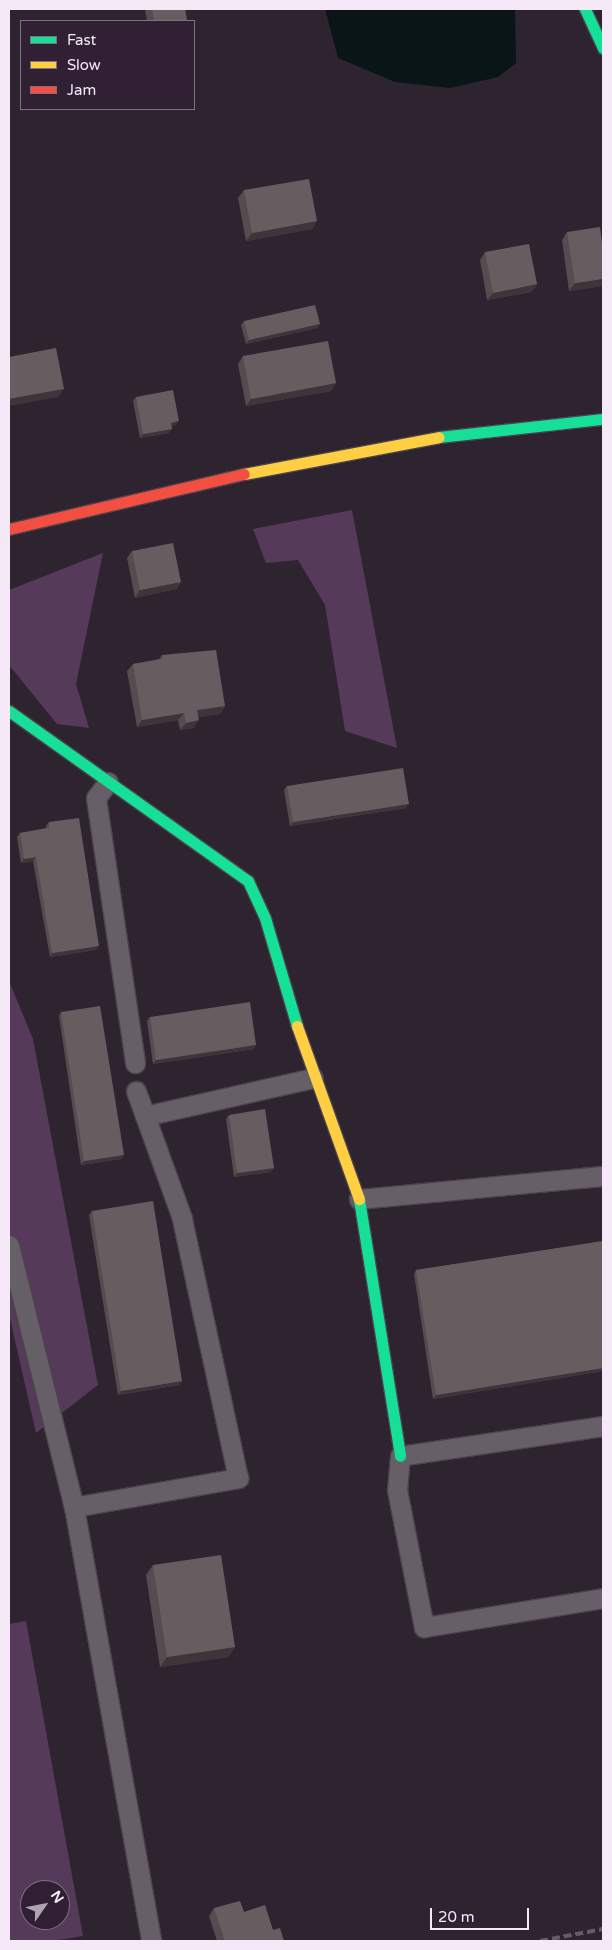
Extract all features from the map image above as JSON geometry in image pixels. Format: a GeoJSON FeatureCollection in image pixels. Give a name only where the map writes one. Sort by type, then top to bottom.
{"type":"FeatureCollection","features":[{"type":"Feature","properties":{"kind":"street"},"geometry":{"type":"LineString","coordinates":[[585,9],[603,48]]}},
{"type":"Feature","properties":{"kind":"street"},"geometry":{"type":"LineString","coordinates":[[9,529],[251,472],[442,437],[603,419]]}},
{"type":"Feature","properties":{"kind":"street"},"geometry":{"type":"LineString","coordinates":[[9,711],[248,881],[265,918],[314,1078],[359,1199],[400,1456]]}},
{"type":"Feature","properties":{"kind":"lane"},"geometry":{"type":"LineString","coordinates":[[108,782],[96,798],[135,1063]]}},
{"type":"Feature","properties":{"kind":"lane"},"geometry":{"type":"LineString","coordinates":[[145,1116],[314,1078]]}},
{"type":"Feature","properties":{"kind":"lane"},"geometry":{"type":"LineString","coordinates":[[74,1507],[238,1478],[182,1218],[136,1091]]}},
{"type":"Feature","properties":{"kind":"lane"},"geometry":{"type":"LineString","coordinates":[[359,1199],[603,1176]]}},
{"type":"Feature","properties":{"kind":"lane"},"geometry":{"type":"LineString","coordinates":[[9,1245],[74,1507],[151,1941]]}},
{"type":"Feature","properties":{"kind":"lane"},"geometry":{"type":"LineString","coordinates":[[603,1426],[400,1456],[397,1490],[424,1627],[603,1598]]}},
{"type":"Feature","properties":{"kind":"shaded area"},"geometry":{"type":"Polygon","coordinates":[[[325,9],[515,9],[516,63],[498,77],[450,88],[395,82],[338,58],[325,9]]]}},
{"type":"Feature","properties":{"kind":"shaded area"},"geometry":{"type":"Polygon","coordinates":[[[352,510],[397,748],[345,731],[325,605],[298,560],[266,563],[253,529],[352,510]]]}},
{"type":"Feature","properties":{"kind":"shaded area"},"geometry":{"type":"Polygon","coordinates":[[[103,553],[76,684],[89,728],[57,724],[9,665],[9,590],[103,553]]]}},
{"type":"Feature","properties":{"kind":"shaded area"},"geometry":{"type":"Polygon","coordinates":[[[9,981],[33,1039],[98,1385],[36,1433],[9,1314],[9,981]]]}},
{"type":"Feature","properties":{"kind":"shaded area"},"geometry":{"type":"Polygon","coordinates":[[[26,1621],[83,1936],[53,1941],[9,1941],[9,1624],[26,1621]]]}},
{"type":"Feature","properties":{"kind":"building"},"geometry":{"type":"Polygon","coordinates":[[[152,9],[185,9],[187,20],[154,20],[152,9]]]}},
{"type":"Feature","properties":{"kind":"building"},"geometry":{"type":"Polygon","coordinates":[[[309,179],[317,221],[252,233],[244,190],[309,179]]]}},
{"type":"Feature","properties":{"kind":"building"},"geometry":{"type":"Polygon","coordinates":[[[600,227],[603,243],[603,279],[575,283],[567,232],[600,227]]]}},
{"type":"Feature","properties":{"kind":"building"},"geometry":{"type":"Polygon","coordinates":[[[529,244],[537,284],[493,293],[485,252],[529,244]]]}},
{"type":"Feature","properties":{"kind":"building"},"geometry":{"type":"Polygon","coordinates":[[[315,305],[320,324],[249,340],[244,321],[315,305]]]}},
{"type":"Feature","properties":{"kind":"building"},"geometry":{"type":"Polygon","coordinates":[[[328,341],[336,383],[251,399],[243,356],[328,341]]]}},
{"type":"Feature","properties":{"kind":"building"},"geometry":{"type":"Polygon","coordinates":[[[56,348],[64,389],[9,399],[9,357],[56,348]]]}},
{"type":"Feature","properties":{"kind":"building"},"geometry":{"type":"Polygon","coordinates":[[[173,390],[179,421],[171,423],[172,429],[143,434],[136,397],[173,390]]]}},
{"type":"Feature","properties":{"kind":"building"},"geometry":{"type":"Polygon","coordinates":[[[173,543],[181,582],[140,590],[132,551],[173,543]]]}},
{"type":"Feature","properties":{"kind":"building"},"geometry":{"type":"Polygon","coordinates":[[[216,650],[225,706],[197,710],[199,720],[186,723],[184,713],[142,720],[133,664],[163,659],[162,655],[216,650]]]}},
{"type":"Feature","properties":{"kind":"building"},"geometry":{"type":"Polygon","coordinates":[[[403,768],[409,804],[293,822],[287,786],[403,768]]]}},
{"type":"Feature","properties":{"kind":"building"},"geometry":{"type":"Polygon","coordinates":[[[79,818],[99,946],[52,953],[36,857],[24,859],[20,833],[49,828],[49,822],[79,818]]]}},
{"type":"Feature","properties":{"kind":"building"},"geometry":{"type":"Polygon","coordinates":[[[250,1002],[256,1045],[156,1060],[150,1017],[250,1002]]]}},
{"type":"Feature","properties":{"kind":"building"},"geometry":{"type":"Polygon","coordinates":[[[100,1006],[124,1155],[84,1161],[61,1012],[100,1006]]]}},
{"type":"Feature","properties":{"kind":"building"},"geometry":{"type":"Polygon","coordinates":[[[265,1109],[274,1168],[237,1173],[229,1115],[265,1109]]]}},
{"type":"Feature","properties":{"kind":"building"},"geometry":{"type":"Polygon","coordinates":[[[153,1201],[182,1381],[121,1391],[92,1211],[153,1201]]]}},
{"type":"Feature","properties":{"kind":"building"},"geometry":{"type":"Polygon","coordinates":[[[603,1241],[603,1368],[436,1395],[416,1270],[603,1241]]]}},
{"type":"Feature","properties":{"kind":"building"},"geometry":{"type":"Polygon","coordinates":[[[221,1555],[235,1647],[167,1657],[153,1565],[221,1555]]]}},
{"type":"Feature","properties":{"kind":"building"},"geometry":{"type":"Polygon","coordinates":[[[240,1901],[244,1912],[265,1905],[273,1930],[280,1928],[284,1941],[225,1941],[214,1908],[240,1901]]]}},
{"type":"Feature","properties":{"kind":"railway"},"geometry":{"type":"LineString","coordinates":[[540,1941],[603,1929]]}},
{"type":"Feature","properties":{"kind":"traffic: fast"},"geometry":{"type":"LineString","coordinates":[[585,9],[603,48]]}},
{"type":"Feature","properties":{"kind":"traffic: fast"},"geometry":{"type":"LineString","coordinates":[[439,437],[603,419]]}},
{"type":"Feature","properties":{"kind":"traffic: fast"},"geometry":{"type":"LineString","coordinates":[[9,711],[248,881],[265,918],[297,1026]]}},
{"type":"Feature","properties":{"kind":"traffic: fast"},"geometry":{"type":"LineString","coordinates":[[359,1199],[400,1456]]}},
{"type":"Feature","properties":{"kind":"traffic: slow"},"geometry":{"type":"LineString","coordinates":[[244,474],[439,437]]}},
{"type":"Feature","properties":{"kind":"traffic: slow"},"geometry":{"type":"LineString","coordinates":[[297,1026],[359,1199]]}},
{"type":"Feature","properties":{"kind":"traffic: jam"},"geometry":{"type":"LineString","coordinates":[[9,529],[244,474]]}}]}
